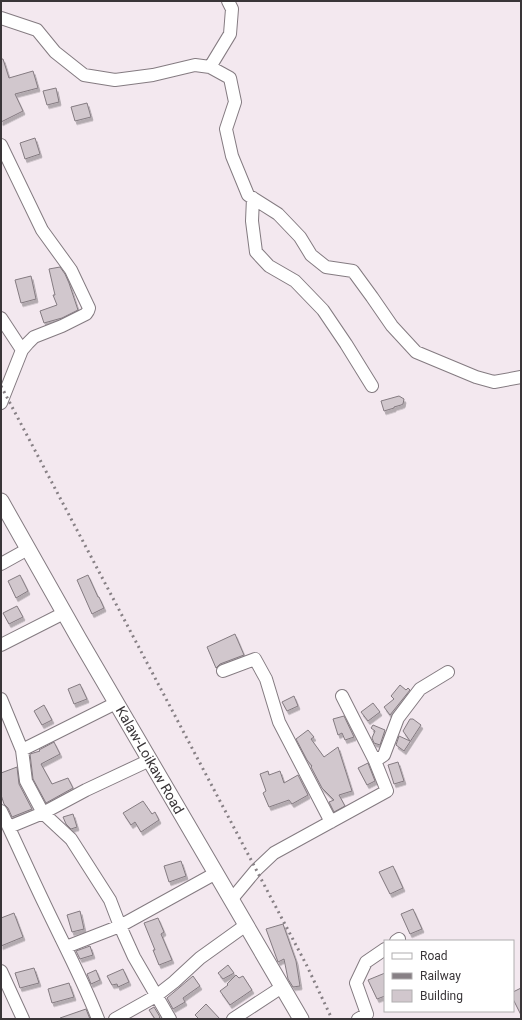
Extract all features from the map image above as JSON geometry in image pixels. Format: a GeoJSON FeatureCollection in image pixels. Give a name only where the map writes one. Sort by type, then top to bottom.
{"type":"FeatureCollection","features":[{"type":"Feature","properties":{"kind":"main road","name":"Kalaw-Loikaw Road"},"geometry":{"type":"LineString","coordinates":[[1,501],[116,703],[301,1019]]}},
{"type":"Feature","properties":{"kind":"street"},"geometry":{"type":"LineString","coordinates":[[210,67],[230,34],[232,10],[228,1]]}},
{"type":"Feature","properties":{"kind":"street"},"geometry":{"type":"LineString","coordinates":[[1,18],[37,30],[55,52],[84,75],[115,80],[153,75],[195,65],[210,67],[230,78],[235,102],[226,129],[232,156],[248,195],[278,214],[300,237],[311,255],[326,267],[353,271],[392,326],[416,352],[476,377],[494,382],[521,377]]}},
{"type":"Feature","properties":{"kind":"street"},"geometry":{"type":"LineString","coordinates":[[1,146],[42,230],[71,270],[89,308],[86,314],[62,326],[34,337],[28,342],[22,350],[1,403]]}},
{"type":"Feature","properties":{"kind":"street"},"geometry":{"type":"LineString","coordinates":[[252,198],[252,221],[256,252],[269,266],[295,281],[323,310],[372,386]]}},
{"type":"Feature","properties":{"kind":"street"},"geometry":{"type":"LineString","coordinates":[[1,318],[22,350]]}},
{"type":"Feature","properties":{"kind":"street"},"geometry":{"type":"LineString","coordinates":[[1,564],[28,550]]}},
{"type":"Feature","properties":{"kind":"street"},"geometry":{"type":"LineString","coordinates":[[1,645],[64,613]]}},
{"type":"Feature","properties":{"kind":"street"},"geometry":{"type":"LineString","coordinates":[[223,671],[255,659],[266,679],[279,722],[331,822]]}},
{"type":"Feature","properties":{"kind":"street"},"geometry":{"type":"LineString","coordinates":[[375,761],[384,755],[398,718],[420,689],[448,672]]}},
{"type":"Feature","properties":{"kind":"street"},"geometry":{"type":"LineString","coordinates":[[232,900],[256,870],[274,853],[387,791],[375,761],[342,696]]}},
{"type":"Feature","properties":{"kind":"street"},"geometry":{"type":"LineString","coordinates":[[1,700],[22,750],[26,781],[43,813],[71,839],[110,900],[134,957],[170,1019]]}},
{"type":"Feature","properties":{"kind":"street"},"geometry":{"type":"LineString","coordinates":[[22,750],[116,703]]}},
{"type":"Feature","properties":{"kind":"street"},"geometry":{"type":"LineString","coordinates":[[9,827],[43,813],[86,790],[150,760]]}},
{"type":"Feature","properties":{"kind":"street"},"geometry":{"type":"LineString","coordinates":[[1,811],[45,907],[89,996],[98,1019]]}},
{"type":"Feature","properties":{"kind":"street"},"geometry":{"type":"LineString","coordinates":[[66,947],[120,926],[216,873]]}},
{"type":"Feature","properties":{"kind":"street"},"geometry":{"type":"LineString","coordinates":[[115,1019],[156,996],[200,958],[246,925]]}},
{"type":"Feature","properties":{"kind":"street"},"geometry":{"type":"LineString","coordinates":[[358,1019],[367,1014],[356,983],[366,962],[384,950]]}},
{"type":"Feature","properties":{"kind":"street"},"geometry":{"type":"LineString","coordinates":[[1,972],[23,1019]]}},
{"type":"Feature","properties":{"kind":"street"},"geometry":{"type":"LineString","coordinates":[[233,1019],[282,987]]}},
{"type":"Feature","properties":{"kind":"building"},"geometry":{"type":"Polygon","coordinates":[[[1,59],[3,59],[9,78],[33,71],[38,88],[15,94],[23,111],[1,122],[1,59]]]}},
{"type":"Feature","properties":{"kind":"building"},"geometry":{"type":"Polygon","coordinates":[[[56,88],[59,102],[47,105],[43,91],[56,88]]]}},
{"type":"Feature","properties":{"kind":"building"},"geometry":{"type":"Polygon","coordinates":[[[87,103],[91,117],[75,121],[71,107],[87,103]]]}},
{"type":"Feature","properties":{"kind":"building"},"geometry":{"type":"Polygon","coordinates":[[[35,138],[40,154],[25,159],[20,143],[35,138]]]}},
{"type":"Feature","properties":{"kind":"building"},"geometry":{"type":"Polygon","coordinates":[[[60,267],[69,283],[78,310],[62,318],[44,323],[40,311],[57,305],[53,295],[55,295],[49,269],[60,267]]]}},
{"type":"Feature","properties":{"kind":"building"},"geometry":{"type":"Polygon","coordinates":[[[31,276],[36,299],[21,303],[15,280],[31,276]]]}},
{"type":"Feature","properties":{"kind":"building"},"geometry":{"type":"Polygon","coordinates":[[[399,396],[404,399],[403,404],[384,411],[381,401],[399,396]]]}},
{"type":"Feature","properties":{"kind":"building"},"geometry":{"type":"Polygon","coordinates":[[[20,575],[28,591],[16,598],[8,581],[20,575]]]}},
{"type":"Feature","properties":{"kind":"building"},"geometry":{"type":"Polygon","coordinates":[[[88,575],[104,608],[92,614],[77,580],[88,575]]]}},
{"type":"Feature","properties":{"kind":"building"},"geometry":{"type":"Polygon","coordinates":[[[17,606],[23,617],[9,624],[3,613],[17,606]]]}},
{"type":"Feature","properties":{"kind":"building"},"geometry":{"type":"Polygon","coordinates":[[[235,634],[244,655],[220,664],[216,668],[207,647],[235,634]]]}},
{"type":"Feature","properties":{"kind":"building"},"geometry":{"type":"Polygon","coordinates":[[[80,684],[87,699],[74,704],[68,689],[80,684]]]}},
{"type":"Feature","properties":{"kind":"building"},"geometry":{"type":"Polygon","coordinates":[[[400,685],[406,690],[408,688],[410,690],[390,715],[384,707],[394,699],[391,696],[400,685]]]}},
{"type":"Feature","properties":{"kind":"building"},"geometry":{"type":"Polygon","coordinates":[[[294,696],[298,706],[287,711],[282,702],[294,696]]]}},
{"type":"Feature","properties":{"kind":"building"},"geometry":{"type":"Polygon","coordinates":[[[373,703],[380,712],[368,721],[361,712],[373,703]]]}},
{"type":"Feature","properties":{"kind":"building"},"geometry":{"type":"Polygon","coordinates":[[[44,705],[52,720],[42,725],[34,711],[44,705]]]}},
{"type":"Feature","properties":{"kind":"building"},"geometry":{"type":"Polygon","coordinates":[[[344,716],[354,737],[345,740],[342,733],[338,735],[333,719],[344,716]]]}},
{"type":"Feature","properties":{"kind":"building"},"geometry":{"type":"Polygon","coordinates":[[[410,719],[413,719],[421,725],[404,751],[396,745],[399,736],[410,741],[403,731],[410,719]]]}},
{"type":"Feature","properties":{"kind":"building"},"geometry":{"type":"Polygon","coordinates":[[[373,725],[385,730],[380,745],[374,743],[372,738],[375,731],[371,728],[373,725]]]}},
{"type":"Feature","properties":{"kind":"building"},"geometry":{"type":"Polygon","coordinates":[[[308,730],[314,737],[311,739],[324,757],[338,747],[352,791],[339,795],[345,806],[334,812],[329,802],[334,800],[322,788],[311,767],[312,766],[307,760],[296,739],[308,730]]]}},
{"type":"Feature","properties":{"kind":"building"},"geometry":{"type":"Polygon","coordinates":[[[54,742],[60,754],[41,764],[52,784],[68,778],[73,788],[46,803],[33,779],[30,754],[40,751],[39,750],[54,742]]]}},
{"type":"Feature","properties":{"kind":"building"},"geometry":{"type":"Polygon","coordinates":[[[398,762],[404,781],[394,784],[388,765],[398,762]]]}},
{"type":"Feature","properties":{"kind":"building"},"geometry":{"type":"Polygon","coordinates":[[[368,763],[375,781],[367,785],[358,768],[368,763]]]}},
{"type":"Feature","properties":{"kind":"building"},"geometry":{"type":"Polygon","coordinates":[[[17,767],[19,784],[32,809],[12,817],[8,808],[4,804],[1,795],[1,773],[17,767]]]}},
{"type":"Feature","properties":{"kind":"building"},"geometry":{"type":"Polygon","coordinates":[[[268,771],[269,775],[280,771],[284,783],[298,775],[308,795],[292,804],[289,800],[269,807],[263,793],[266,791],[260,774],[268,771]]]}},
{"type":"Feature","properties":{"kind":"building"},"geometry":{"type":"Polygon","coordinates":[[[143,801],[152,814],[155,812],[159,820],[141,832],[135,822],[131,825],[123,813],[143,801]]]}},
{"type":"Feature","properties":{"kind":"building"},"geometry":{"type":"Polygon","coordinates":[[[73,814],[77,827],[71,829],[66,824],[63,817],[73,814]]]}},
{"type":"Feature","properties":{"kind":"building"},"geometry":{"type":"Polygon","coordinates":[[[181,861],[186,876],[169,882],[164,866],[181,861]]]}},
{"type":"Feature","properties":{"kind":"building"},"geometry":{"type":"Polygon","coordinates":[[[393,866],[403,888],[390,894],[379,872],[393,866]]]}},
{"type":"Feature","properties":{"kind":"building"},"geometry":{"type":"Polygon","coordinates":[[[413,909],[422,929],[410,934],[401,914],[413,909]]]}},
{"type":"Feature","properties":{"kind":"building"},"geometry":{"type":"Polygon","coordinates":[[[80,911],[84,929],[72,932],[67,915],[80,911]]]}},
{"type":"Feature","properties":{"kind":"building"},"geometry":{"type":"Polygon","coordinates":[[[14,913],[23,937],[1,946],[1,918],[14,913]]]}},
{"type":"Feature","properties":{"kind":"building"},"geometry":{"type":"Polygon","coordinates":[[[158,918],[164,932],[161,934],[172,960],[159,965],[153,950],[155,950],[144,923],[158,918]]]}},
{"type":"Feature","properties":{"kind":"building"},"geometry":{"type":"Polygon","coordinates":[[[283,924],[296,961],[300,986],[293,987],[288,979],[284,959],[278,962],[266,929],[283,924]]]}},
{"type":"Feature","properties":{"kind":"building"},"geometry":{"type":"Polygon","coordinates":[[[90,946],[93,955],[80,959],[76,951],[90,946]]]}},
{"type":"Feature","properties":{"kind":"building"},"geometry":{"type":"Polygon","coordinates":[[[228,965],[234,973],[223,979],[218,973],[228,965]]]}},
{"type":"Feature","properties":{"kind":"building"},"geometry":{"type":"Polygon","coordinates":[[[34,968],[39,983],[20,988],[15,973],[34,968]]]}},
{"type":"Feature","properties":{"kind":"building"},"geometry":{"type":"Polygon","coordinates":[[[123,969],[129,982],[118,987],[117,984],[112,985],[107,976],[123,969]]]}},
{"type":"Feature","properties":{"kind":"building"},"geometry":{"type":"Polygon","coordinates":[[[96,970],[100,980],[91,984],[87,974],[96,970]]]}},
{"type":"Feature","properties":{"kind":"building"},"geometry":{"type":"Polygon","coordinates":[[[384,973],[384,996],[377,999],[368,980],[384,973]]]}},
{"type":"Feature","properties":{"kind":"building"},"geometry":{"type":"Polygon","coordinates":[[[236,975],[239,978],[243,976],[252,990],[230,1005],[220,991],[228,985],[227,984],[236,975]]]}},
{"type":"Feature","properties":{"kind":"building"},"geometry":{"type":"Polygon","coordinates":[[[193,976],[200,986],[183,998],[185,1002],[173,1009],[167,998],[193,976]]]}},
{"type":"Feature","properties":{"kind":"building"},"geometry":{"type":"Polygon","coordinates":[[[69,983],[74,997],[52,1003],[48,989],[69,983]]]}},
{"type":"Feature","properties":{"kind":"building"},"geometry":{"type":"Polygon","coordinates":[[[521,988],[521,1015],[514,1001],[514,992],[521,988]]]}},
{"type":"Feature","properties":{"kind":"building"},"geometry":{"type":"Polygon","coordinates":[[[206,1004],[220,1019],[199,1019],[195,1015],[206,1004]]]}},
{"type":"Feature","properties":{"kind":"building"},"geometry":{"type":"Polygon","coordinates":[[[154,1007],[160,1017],[158,1019],[155,1019],[149,1010],[154,1007]]]}},
{"type":"Feature","properties":{"kind":"building"},"geometry":{"type":"Polygon","coordinates":[[[86,1009],[90,1019],[60,1019],[60,1018],[86,1009]]]}},
{"type":"Feature","properties":{"kind":"railway"},"geometry":{"type":"LineString","coordinates":[[1,386],[307,966],[332,1019]]}}]}
